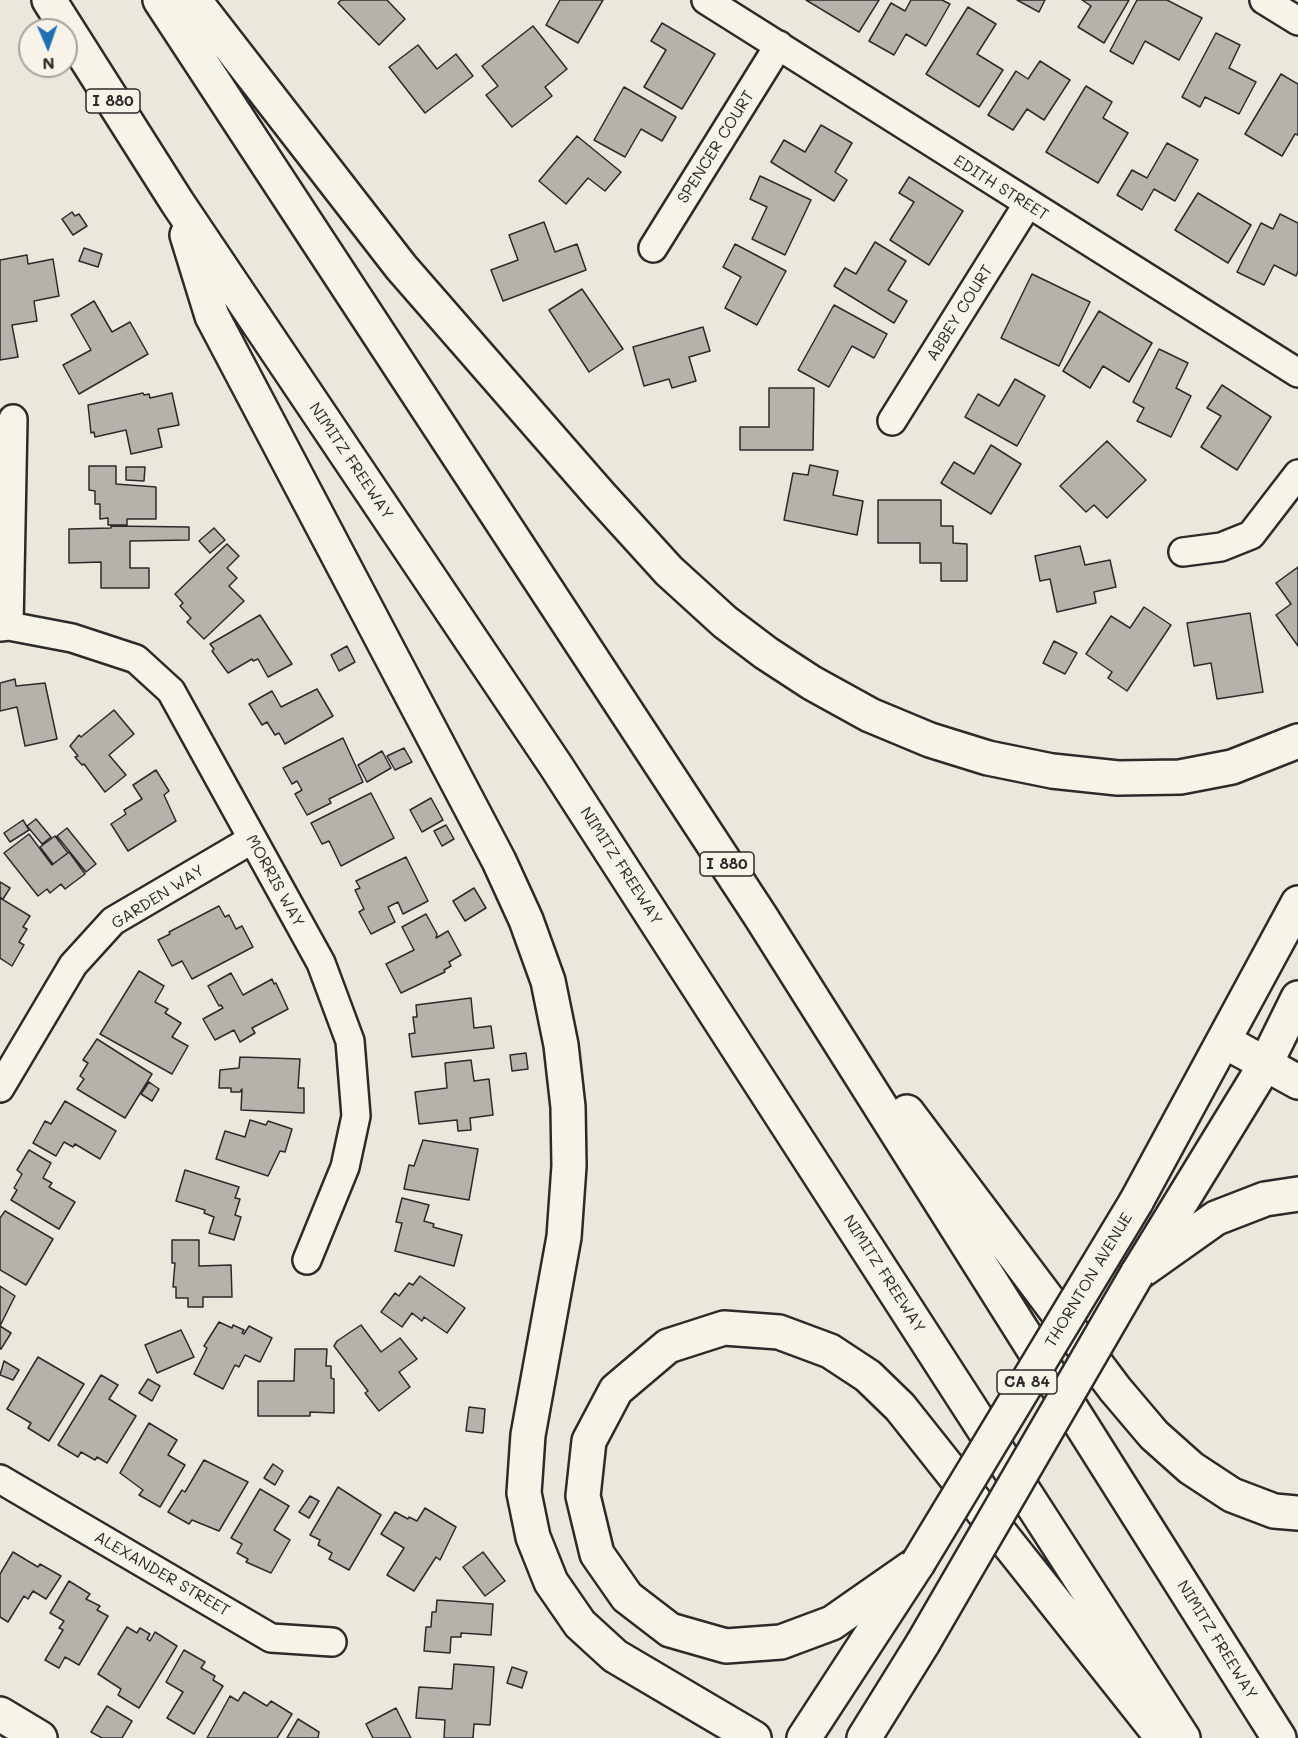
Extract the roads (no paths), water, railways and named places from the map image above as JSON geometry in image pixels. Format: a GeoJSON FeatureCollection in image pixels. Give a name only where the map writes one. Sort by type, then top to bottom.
{"type":"FeatureCollection","features":[{"type":"Feature","properties":{"kind":"main road","name":"NIMITZ FREEWAY"},"geometry":{"type":"LineString","coordinates":[[49,0],[177,202],[556,766],[1183,1738]]}},
{"type":"Feature","properties":{"kind":"main road","name":"NIMITZ FREEWAY"},"geometry":{"type":"LineString","coordinates":[[160,0],[761,917],[1279,1738]]}},
{"type":"Feature","properties":{"kind":"main road"},"geometry":{"type":"LineString","coordinates":[[194,0],[401,267],[599,494],[669,571],[724,622],[766,653],[812,683],[870,715],[930,740],[988,758],[1052,771],[1118,778],[1180,777],[1232,767],[1298,741]]}},
{"type":"Feature","properties":{"kind":"main road"},"geometry":{"type":"LineString","coordinates":[[177,202],[212,316],[499,861],[526,920],[548,981],[568,1107],[569,1166],[564,1237],[528,1435],[525,1493],[533,1537],[551,1582],[580,1624],[615,1656],[754,1738]]}},
{"type":"Feature","properties":{"kind":"main road","name":"THORNTON AVENUE"},"geometry":{"type":"LineString","coordinates":[[804,1738],[918,1563],[1136,1202],[1298,903]]}},
{"type":"Feature","properties":{"kind":"main road"},"geometry":{"type":"LineString","coordinates":[[761,917],[1108,1380],[1154,1435],[1191,1468],[1232,1495],[1274,1511],[1298,1513]]}},
{"type":"Feature","properties":{"kind":"main road"},"geometry":{"type":"LineString","coordinates":[[864,1738],[923,1643],[1137,1274],[1265,1065],[1298,998]]}},
{"type":"Feature","properties":{"kind":"main road"},"geometry":{"type":"LineString","coordinates":[[1224,1041],[1298,1082]]}},
{"type":"Feature","properties":{"kind":"main road"},"geometry":{"type":"LineString","coordinates":[[1137,1274],[1216,1218],[1265,1199],[1298,1194]]}},
{"type":"Feature","properties":{"kind":"main road"},"geometry":{"type":"LineString","coordinates":[[918,1563],[832,1623],[781,1642],[726,1646],[670,1630],[627,1597],[597,1554],[583,1496],[589,1441],[616,1390],[662,1348],[724,1328],[779,1332],[830,1351],[868,1376],[900,1407],[1162,1738]]}},
{"type":"Feature","properties":{"kind":"main road"},"geometry":{"type":"LineString","coordinates":[[0,1714],[40,1738]]}},
{"type":"Feature","properties":{"kind":"street","name":"EDITH STREET"},"geometry":{"type":"LineString","coordinates":[[706,0],[1298,373]]}},
{"type":"Feature","properties":{"kind":"street"},"geometry":{"type":"LineString","coordinates":[[1264,0],[1298,21]]}},
{"type":"Feature","properties":{"kind":"street","name":"SPENCER COURT"},"geometry":{"type":"LineString","coordinates":[[653,248],[779,45]]}},
{"type":"Feature","properties":{"kind":"street","name":"ABBEY COURT"},"geometry":{"type":"LineString","coordinates":[[892,421],[1028,205]]}},
{"type":"Feature","properties":{"kind":"street"},"geometry":{"type":"LineString","coordinates":[[5,626],[13,419]]}},
{"type":"Feature","properties":{"kind":"street"},"geometry":{"type":"LineString","coordinates":[[1183,552],[1221,547],[1251,536],[1298,474]]}},
{"type":"Feature","properties":{"kind":"street","name":"MORRIS WAY"},"geometry":{"type":"LineString","coordinates":[[5,626],[72,638],[135,659],[171,691],[251,840],[321,963],[350,1041],[356,1116],[345,1167],[307,1260]]}},
{"type":"Feature","properties":{"kind":"street","name":"GARDEN WAY"},"geometry":{"type":"LineString","coordinates":[[0,1088],[74,966],[113,921],[251,840]]}},
{"type":"Feature","properties":{"kind":"street","name":"ALEXANDER STREET"},"geometry":{"type":"LineString","coordinates":[[0,1479],[271,1638],[332,1642]]}}]}
